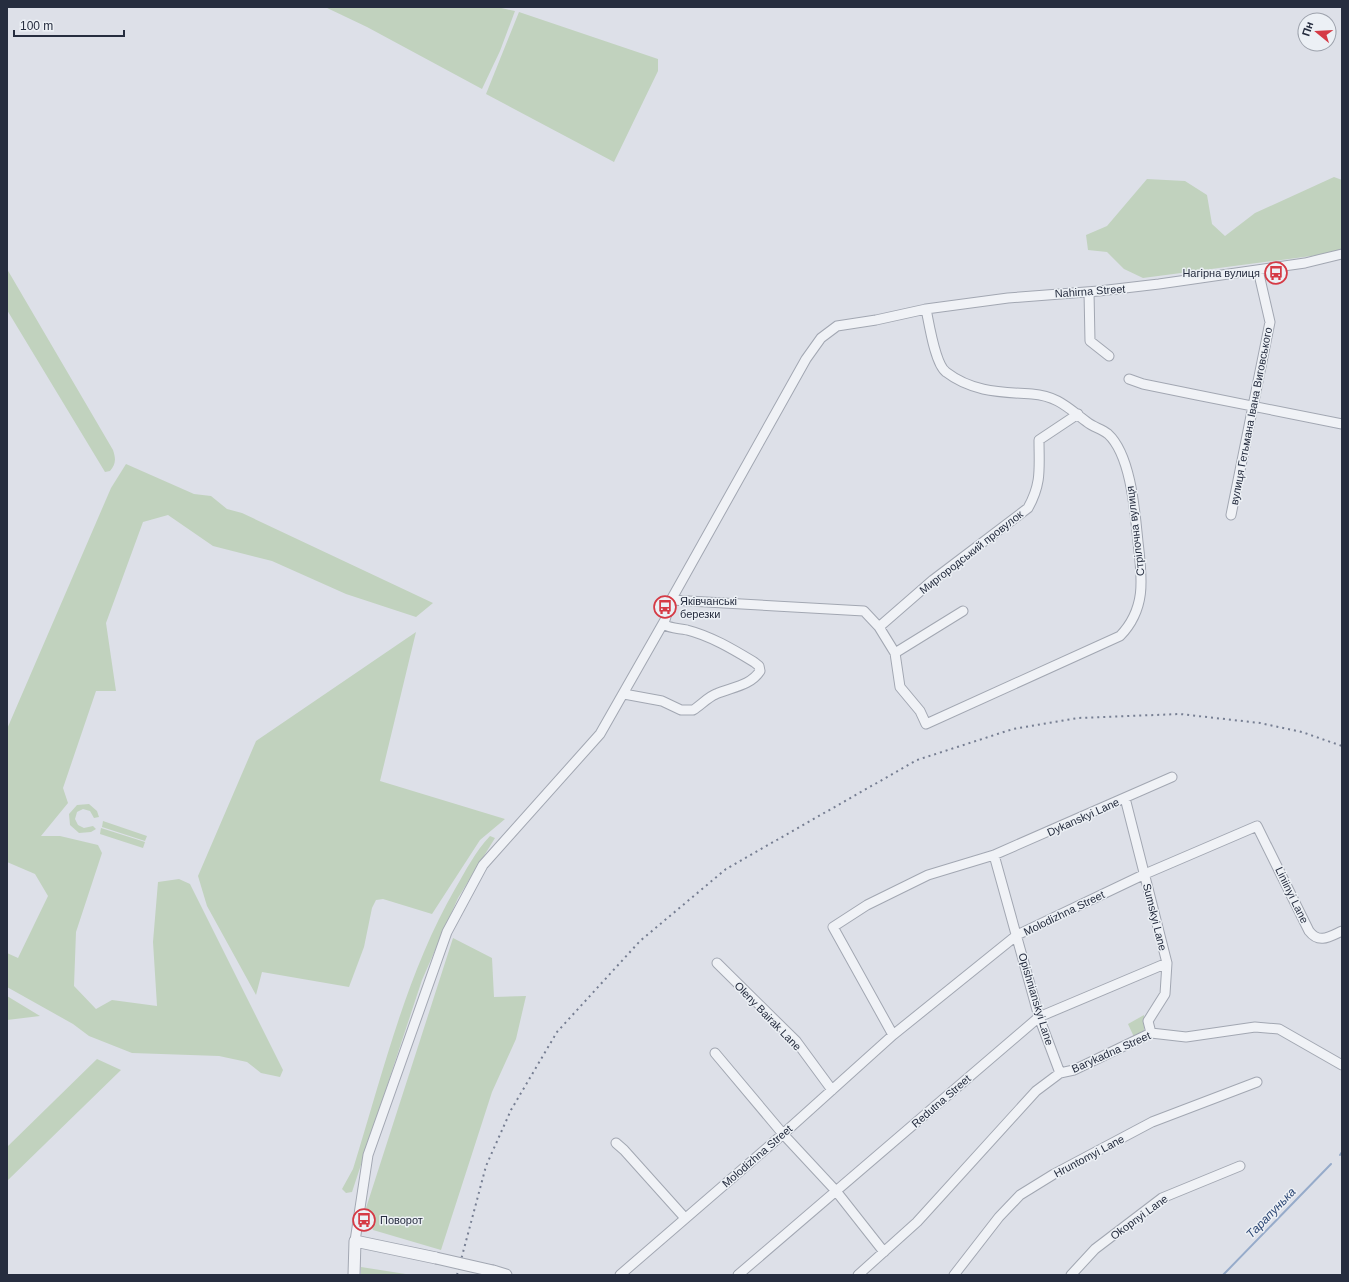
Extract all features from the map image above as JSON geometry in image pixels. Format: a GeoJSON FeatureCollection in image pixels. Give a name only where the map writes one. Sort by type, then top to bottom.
{"type":"FeatureCollection","features":[{"type":"Feature","properties":{"kind":"street","name":"Nahirna Street"},"geometry":{"type":"LineString","coordinates":[[671,600],[806,359],[821,338],[838,326],[876,320],[926,309],[1008,298],[1089,292],[1159,284],[1305,263],[1342,254]]}},
{"type":"Feature","properties":{"kind":"street","name":"вулиця Гетьмана Івана Виговського"},"geometry":{"type":"LineString","coordinates":[[1231,515],[1270,322],[1258,270]]}},
{"type":"Feature","properties":{"kind":"street"},"geometry":{"type":"LineString","coordinates":[[1089,292],[1090,341],[1109,356]]}},
{"type":"Feature","properties":{"kind":"street","name":"Стрілочна вулиця"},"geometry":{"type":"LineString","coordinates":[[895,653],[900,687],[920,710],[926,724],[1120,636],[1133,618],[1142,593],[1141,568],[1132,491],[1117,445],[1107,433],[1088,423],[1060,401],[1033,394],[996,393],[960,382],[944,371],[937,356],[926,309]]}},
{"type":"Feature","properties":{"kind":"street"},"geometry":{"type":"LineString","coordinates":[[1129,379],[1144,384],[1342,424]]}},
{"type":"Feature","properties":{"kind":"street","name":"Миргородський провулок"},"geometry":{"type":"LineString","coordinates":[[879,627],[933,580],[1028,508],[1036,493],[1039,478],[1039,440],[1078,414]]}},
{"type":"Feature","properties":{"kind":"street"},"geometry":{"type":"LineString","coordinates":[[354,1275],[355,1241],[368,1155],[447,932],[483,865],[600,734],[663,624],[671,600],[864,612],[879,627],[895,653],[963,611]]}},
{"type":"Feature","properties":{"kind":"street"},"geometry":{"type":"LineString","coordinates":[[624,694],[662,701],[682,710],[693,710],[716,694],[736,688],[757,675],[760,671],[759,666],[754,662],[711,639],[687,630],[669,628],[663,624]]}},
{"type":"Feature","properties":{"kind":"street","name":"Dykanskyi Lane"},"geometry":{"type":"LineString","coordinates":[[994,855],[1172,777]]}},
{"type":"Feature","properties":{"kind":"street","name":"Sumskyi Lane"},"geometry":{"type":"LineString","coordinates":[[1125,798],[1167,963],[1165,994],[1148,1021],[1151,1033]]}},
{"type":"Feature","properties":{"kind":"street","name":"Molodizhna Street"},"geometry":{"type":"LineString","coordinates":[[620,1275],[783,1134],[893,1035],[1017,935],[1144,874],[1257,826]]}},
{"type":"Feature","properties":{"kind":"street","name":"Liniinyi Lane"},"geometry":{"type":"LineString","coordinates":[[1257,826],[1309,931],[1314,938],[1322,940],[1342,931]]}},
{"type":"Feature","properties":{"kind":"street"},"geometry":{"type":"LineString","coordinates":[[893,1035],[833,927],[867,905],[928,874],[994,855]]}},
{"type":"Feature","properties":{"kind":"street","name":"Opishnianskyi Lane"},"geometry":{"type":"LineString","coordinates":[[994,855],[1039,1017],[1060,1073]]}},
{"type":"Feature","properties":{"kind":"street","name":"Oleny Bairak Lane"},"geometry":{"type":"LineString","coordinates":[[717,963],[796,1041],[832,1090]]}},
{"type":"Feature","properties":{"kind":"street","name":"Redutna Street"},"geometry":{"type":"LineString","coordinates":[[738,1275],[1039,1017],[1167,963]]}},
{"type":"Feature","properties":{"kind":"street","name":"Barykadna Street"},"geometry":{"type":"LineString","coordinates":[[858,1275],[917,1222],[1036,1091],[1060,1073],[1074,1070],[1151,1033],[1186,1037],[1255,1027],[1279,1029],[1342,1065]]}},
{"type":"Feature","properties":{"kind":"street"},"geometry":{"type":"LineString","coordinates":[[715,1053],[783,1134],[836,1191],[884,1252]]}},
{"type":"Feature","properties":{"kind":"street","name":"Hruntomyi Lane"},"geometry":{"type":"LineString","coordinates":[[954,1275],[999,1217],[1020,1195],[1054,1174],[1152,1122],[1257,1082]]}},
{"type":"Feature","properties":{"kind":"street"},"geometry":{"type":"LineString","coordinates":[[616,1143],[685,1218]]}},
{"type":"Feature","properties":{"kind":"street","name":"Okopnyi Lane"},"geometry":{"type":"LineString","coordinates":[[1071,1275],[1095,1249],[1162,1198],[1240,1166]]}},
{"type":"Feature","properties":{"kind":"street"},"geometry":{"type":"LineString","coordinates":[[355,1241],[436,1258],[506,1275]]}},
{"type":"Feature","properties":{"kind":"green space"},"geometry":{"type":"Polygon","coordinates":[[[325,7],[497,7],[515,11],[500,51],[482,89],[367,27],[325,7]]]}},
{"type":"Feature","properties":{"kind":"green space"},"geometry":{"type":"Polygon","coordinates":[[[519,12],[658,59],[658,71],[614,162],[486,94],[519,12]]]}},
{"type":"Feature","properties":{"kind":"green space"},"geometry":{"type":"Polygon","coordinates":[[[1334,177],[1342,180],[1342,251],[1143,278],[1124,269],[1107,252],[1088,250],[1086,235],[1107,226],[1147,179],[1185,181],[1207,195],[1212,224],[1225,236],[1255,213],[1334,177]]]}},
{"type":"Feature","properties":{"kind":"green space"},"geometry":{"type":"Polygon","coordinates":[[[7,269],[113,450],[115,461],[110,471],[105,472],[7,310],[7,269]]]}},
{"type":"Feature","properties":{"kind":"green space"},"geometry":{"type":"Polygon","coordinates":[[[126,464],[194,494],[211,496],[227,509],[242,513],[433,603],[416,617],[346,594],[272,561],[213,546],[168,515],[143,522],[106,623],[116,691],[96,691],[63,788],[68,803],[41,836],[60,836],[98,845],[102,853],[76,932],[74,986],[96,1009],[112,1000],[157,1006],[153,942],[158,882],[179,879],[190,884],[283,1070],[280,1077],[261,1073],[247,1062],[219,1056],[132,1053],[89,1036],[73,1024],[7,987],[7,953],[18,958],[48,896],[35,874],[7,862],[7,729],[111,488],[126,464]]]}},
{"type":"Feature","properties":{"kind":"green space"},"geometry":{"type":"Polygon","coordinates":[[[416,632],[380,781],[505,819],[480,840],[432,914],[383,899],[376,900],[372,908],[364,947],[349,987],[262,972],[256,995],[207,906],[198,876],[256,741],[416,632]]]}},
{"type":"Feature","properties":{"kind":"green space"},"geometry":{"type":"Polygon","coordinates":[[[89,804],[97,811],[99,817],[94,818],[90,811],[83,809],[77,812],[75,819],[78,825],[84,828],[93,826],[96,829],[91,832],[79,833],[70,825],[69,814],[77,805],[89,804]]]}},
{"type":"Feature","properties":{"kind":"green space"},"geometry":{"type":"Polygon","coordinates":[[[103,821],[147,836],[145,841],[102,827],[103,821]]]}},
{"type":"Feature","properties":{"kind":"green space"},"geometry":{"type":"Polygon","coordinates":[[[101,828],[145,842],[143,848],[100,834],[101,828]]]}},
{"type":"Feature","properties":{"kind":"green space"},"geometry":{"type":"Polygon","coordinates":[[[490,836],[495,838],[458,898],[422,980],[352,1192],[346,1193],[342,1189],[353,1169],[396,1026],[422,956],[455,889],[475,855],[490,836]]]}},
{"type":"Feature","properties":{"kind":"green space"},"geometry":{"type":"Polygon","coordinates":[[[453,938],[492,958],[494,997],[526,996],[516,1039],[492,1092],[441,1250],[373,1230],[366,1208],[453,938]]]}},
{"type":"Feature","properties":{"kind":"green space"},"geometry":{"type":"Polygon","coordinates":[[[7,996],[40,1016],[7,1020],[7,996]]]}},
{"type":"Feature","properties":{"kind":"green space"},"geometry":{"type":"Polygon","coordinates":[[[1144,1015],[1144,1032],[1134,1037],[1128,1024],[1144,1015]]]}},
{"type":"Feature","properties":{"kind":"green space"},"geometry":{"type":"Polygon","coordinates":[[[97,1059],[121,1070],[7,1181],[7,1147],[97,1059]]]}},
{"type":"Feature","properties":{"kind":"green space"},"geometry":{"type":"Polygon","coordinates":[[[361,1267],[412,1275],[361,1275],[361,1267]]]}},
{"type":"Feature","properties":{"kind":"waterway","name":"Тарапунька"},"geometry":{"type":"LineString","coordinates":[[1223,1275],[1331,1164]]}},
{"type":"Feature","properties":{"kind":"railway"},"geometry":{"type":"LineString","coordinates":[[457,1275],[486,1166],[511,1110],[557,1032],[640,941],[726,869],[917,760],[1013,729],[1078,718],[1180,714],[1260,723],[1302,732],[1342,746]]}},
{"type":"Feature","properties":{"kind":"place","name":"Нагірна вулиця"},"geometry":{"type":"Point","coordinates":[1276,273]}},
{"type":"Feature","properties":{"kind":"place","name":"Яківчанські березки"},"geometry":{"type":"Point","coordinates":[665,607]}},
{"type":"Feature","properties":{"kind":"place","name":"Поворот"},"geometry":{"type":"Point","coordinates":[364,1220]}}]}
